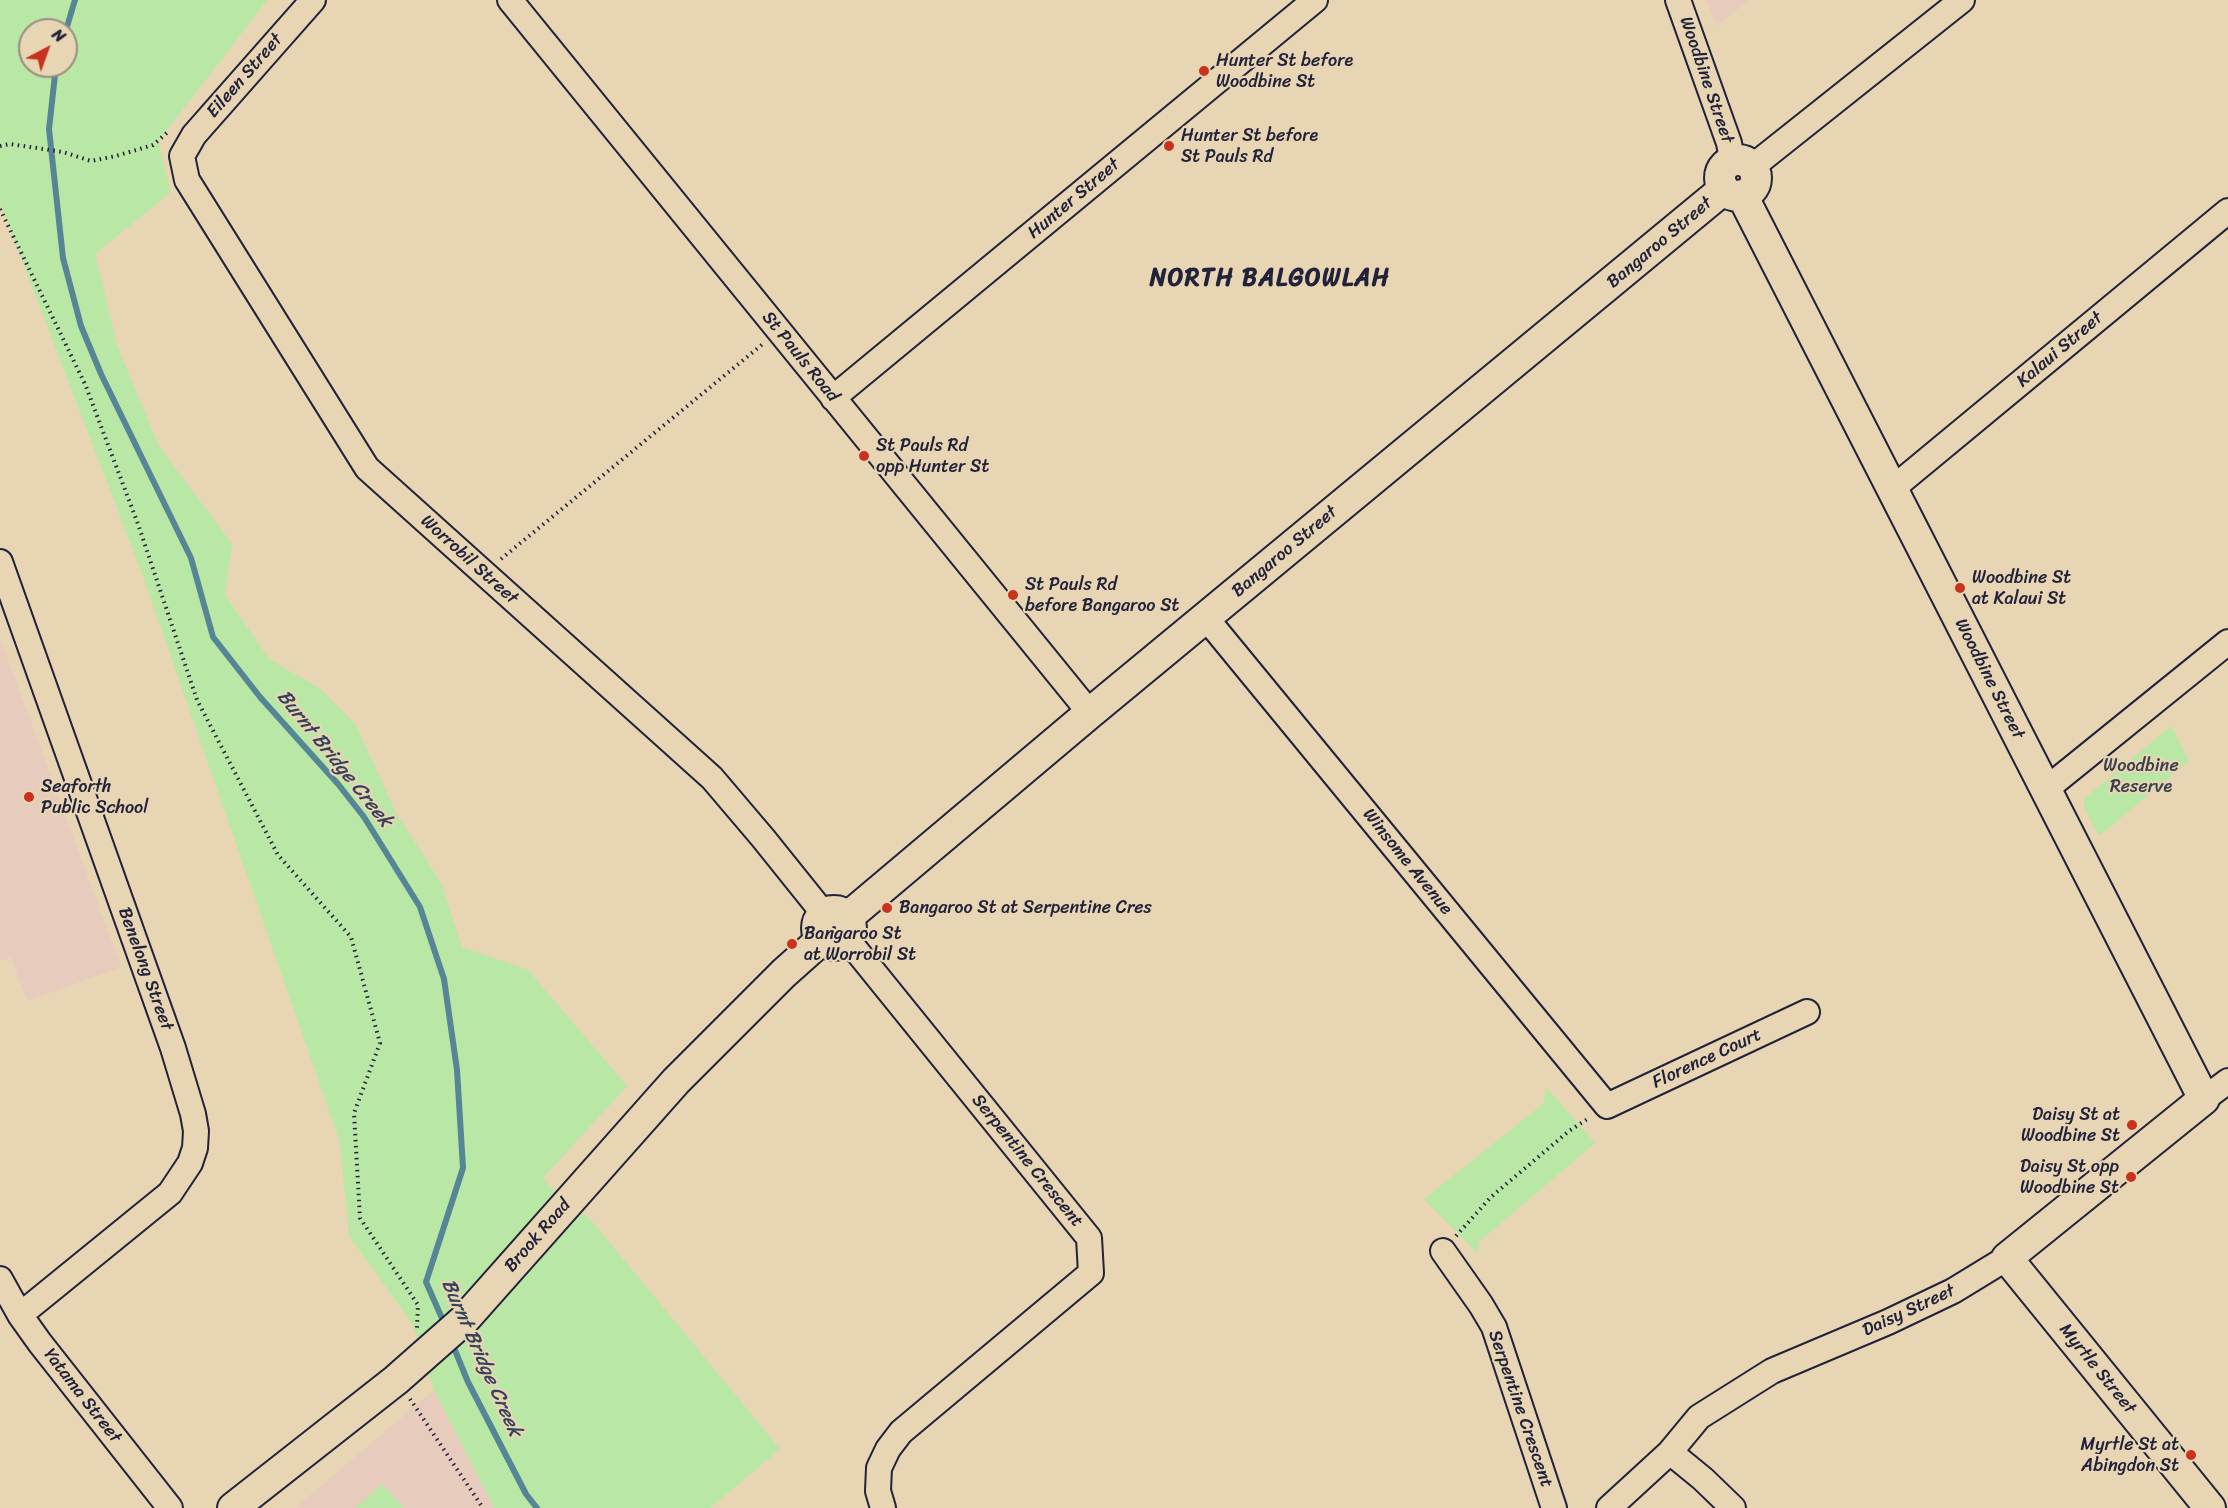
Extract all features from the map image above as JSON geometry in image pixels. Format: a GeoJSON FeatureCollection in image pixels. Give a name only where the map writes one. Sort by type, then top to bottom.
{"type":"FeatureCollection","features":[{"type":"Feature","properties":{"kind":"street","name":"Eileen Street"},"geometry":{"type":"LineString","coordinates":[[182,156],[194,135],[313,0]]}},
{"type":"Feature","properties":{"kind":"street","name":"St Pauls Road"},"geometry":{"type":"LineString","coordinates":[[510,0],[1090,713]]}},
{"type":"Feature","properties":{"kind":"street","name":"Hunter Street"},"geometry":{"type":"LineString","coordinates":[[833,398],[1315,0]]}},
{"type":"Feature","properties":{"kind":"street","name":"Woodbine Street"},"geometry":{"type":"LineString","coordinates":[[1678,0],[1729,143],[1742,164]]}},
{"type":"Feature","properties":{"kind":"street"},"geometry":{"type":"LineString","coordinates":[[1733,192],[1751,190],[1756,181],[1742,164],[1962,0]]}},
{"type":"Feature","properties":{"kind":"street","name":"Worrobil Street"},"geometry":{"type":"LineString","coordinates":[[182,156],[187,180],[367,468],[712,778],[764,838],[835,928]]}},
{"type":"Feature","properties":{"kind":"street","name":"Woodbine Street"},"geometry":{"type":"LineString","coordinates":[[1733,192],[1892,489],[2204,1099]]}},
{"type":"Feature","properties":{"kind":"street","name":"Bangaroo Street"},"geometry":{"type":"LineString","coordinates":[[835,928],[1090,713],[1733,192]]}},
{"type":"Feature","properties":{"kind":"street","name":"Kalaui Street"},"geometry":{"type":"LineString","coordinates":[[1892,489],[2228,211]]}},
{"type":"Feature","properties":{"kind":"street","name":"Benelong Street"},"geometry":{"type":"LineString","coordinates":[[0,562],[173,1048],[194,1114],[196,1131],[195,1148],[190,1163],[170,1193],[20,1315]]}},
{"type":"Feature","properties":{"kind":"street","name":"Winsome Avenue"},"geometry":{"type":"LineString","coordinates":[[1206,618],[1607,1106]]}},
{"type":"Feature","properties":{"kind":"street"},"geometry":{"type":"LineString","coordinates":[[2045,790],[2228,642]]}},
{"type":"Feature","properties":{"kind":"street","name":"Brook Road"},"geometry":{"type":"LineString","coordinates":[[233,1508],[396,1380],[427,1339],[464,1320],[676,1081],[784,974],[835,928]]}},
{"type":"Feature","properties":{"kind":"street","name":"Serpentine Crescent"},"geometry":{"type":"LineString","coordinates":[[835,928],[1089,1238],[1091,1273],[901,1432],[888,1449],[879,1468],[878,1491],[883,1508]]}},
{"type":"Feature","properties":{"kind":"street","name":"Florence Court"},"geometry":{"type":"LineString","coordinates":[[1607,1106],[1807,1012]]}},
{"type":"Feature","properties":{"kind":"street"},"geometry":{"type":"LineString","coordinates":[[2204,1099],[2228,1081]]}},
{"type":"Feature","properties":{"kind":"street","name":"Daisy Street"},"geometry":{"type":"LineString","coordinates":[[1609,1508],[1670,1452],[1699,1417],[1772,1371],[1888,1322],[1953,1291],[2007,1258],[2204,1099]]}},
{"type":"Feature","properties":{"kind":"street","name":"Serpentine Crescent"},"geometry":{"type":"LineString","coordinates":[[1443,1251],[1494,1327],[1554,1508]]}},
{"type":"Feature","properties":{"kind":"street","name":"Myrtle Street"},"geometry":{"type":"LineString","coordinates":[[2007,1258],[2210,1508]]}},
{"type":"Feature","properties":{"kind":"street","name":"Yatama Street"},"geometry":{"type":"LineString","coordinates":[[0,1279],[20,1315],[170,1508]]}},
{"type":"Feature","properties":{"kind":"street"},"geometry":{"type":"LineString","coordinates":[[1670,1452],[1733,1508]]}},
{"type":"Feature","properties":{"kind":"path"},"geometry":{"type":"LineString","coordinates":[[0,146],[10,144],[63,152],[91,161],[153,145],[173,128]]}},
{"type":"Feature","properties":{"kind":"path"},"geometry":{"type":"LineString","coordinates":[[0,209],[85,384],[138,524],[197,700],[278,855],[351,937],[380,1043],[354,1113],[360,1218],[418,1305],[427,1339]]}},
{"type":"Feature","properties":{"kind":"path"},"geometry":{"type":"LineString","coordinates":[[484,573],[778,331]]}},
{"type":"Feature","properties":{"kind":"path"},"geometry":{"type":"LineString","coordinates":[[1443,1251],[1491,1197],[1569,1131],[1607,1106]]}},
{"type":"Feature","properties":{"kind":"path"},"geometry":{"type":"LineString","coordinates":[[396,1380],[483,1508]]}},
{"type":"Feature","properties":{"kind":"shaded area"},"geometry":{"type":"Polygon","coordinates":[[[1707,0],[1749,0],[1717,26],[1707,0]]]}},
{"type":"Feature","properties":{"kind":"shaded area","name":"Seaforth Public School"},"geometry":{"type":"Polygon","coordinates":[[[0,638],[121,967],[27,1001],[11,957],[0,961],[0,638]]]}},
{"type":"Feature","properties":{"kind":"shaded area"},"geometry":{"type":"Polygon","coordinates":[[[434,1390],[494,1508],[295,1508],[434,1390]]]}},
{"type":"Feature","properties":{"kind":"green space"},"geometry":{"type":"Polygon","coordinates":[[[0,0],[267,0],[158,142],[171,192],[95,254],[118,348],[159,446],[232,544],[225,595],[269,659],[319,688],[356,725],[396,813],[441,883],[462,947],[528,970],[627,1086],[542,1179],[591,1220],[780,1449],[710,1508],[494,1508],[434,1390],[412,1323],[349,1236],[340,1142],[141,571],[0,203],[0,0]]]}},
{"type":"Feature","properties":{"kind":"green space","name":"Woodbine Reserve"},"geometry":{"type":"Polygon","coordinates":[[[2171,726],[2189,761],[2099,836],[2084,807],[2085,798],[2171,726]]]}},
{"type":"Feature","properties":{"kind":"green space"},"geometry":{"type":"Polygon","coordinates":[[[1547,1088],[1595,1143],[1480,1241],[1477,1253],[1424,1199],[1543,1104],[1547,1088]]]}},
{"type":"Feature","properties":{"kind":"green space"},"geometry":{"type":"Polygon","coordinates":[[[382,1484],[404,1508],[355,1508],[382,1484]]]}},
{"type":"Feature","properties":{"kind":"waterway","name":"Burnt Bridge Creek"},"geometry":{"type":"LineString","coordinates":[[70,18],[75,0]]}},
{"type":"Feature","properties":{"kind":"waterway","name":"Burnt Bridge Creek"},"geometry":{"type":"LineString","coordinates":[[55,78],[49,129],[63,258],[81,326],[101,374],[191,558],[213,637],[260,697],[338,784],[364,817],[420,907],[444,979],[457,1070],[463,1168],[426,1282],[445,1325]]}},
{"type":"Feature","properties":{"kind":"waterway","name":"Burnt Bridge Creek"},"geometry":{"type":"LineString","coordinates":[[452,1343],[468,1382],[526,1494],[537,1508]]}},
{"type":"Feature","properties":{"kind":"place","name":"Hunter St before Woodbine St"},"geometry":{"type":"Point","coordinates":[1204,71]}},
{"type":"Feature","properties":{"kind":"place","name":"Hunter St before St Pauls Rd"},"geometry":{"type":"Point","coordinates":[1169,146]}},
{"type":"Feature","properties":{"kind":"place","name":"St Pauls Rd opp Hunter St"},"geometry":{"type":"Point","coordinates":[864,456]}},
{"type":"Feature","properties":{"kind":"place","name":"Woodbine St at Kalaui St"},"geometry":{"type":"Point","coordinates":[1960,588]}},
{"type":"Feature","properties":{"kind":"place","name":"St Pauls Rd before Bangaroo St"},"geometry":{"type":"Point","coordinates":[1013,595]}},
{"type":"Feature","properties":{"kind":"place","name":"Seaforth Public School"},"geometry":{"type":"Point","coordinates":[29,797]}},
{"type":"Feature","properties":{"kind":"place","name":"Bangaroo St at Serpentine Cres"},"geometry":{"type":"Point","coordinates":[887,908]}},
{"type":"Feature","properties":{"kind":"place","name":"Bangaroo St at Worrobil St"},"geometry":{"type":"Point","coordinates":[792,944]}},
{"type":"Feature","properties":{"kind":"place","name":"Daisy St at Woodbine St"},"geometry":{"type":"Point","coordinates":[2132,1125]}},
{"type":"Feature","properties":{"kind":"place","name":"Daisy St opp Woodbine St"},"geometry":{"type":"Point","coordinates":[2131,1177]}},
{"type":"Feature","properties":{"kind":"place","name":"Myrtle St at Abingdon St"},"geometry":{"type":"Point","coordinates":[2191,1455]}},
{"type":"Feature","properties":{"kind":"district","name":"NORTH BALGOWLAH"},"geometry":{"type":"Point","coordinates":[1270,279]}}]}
